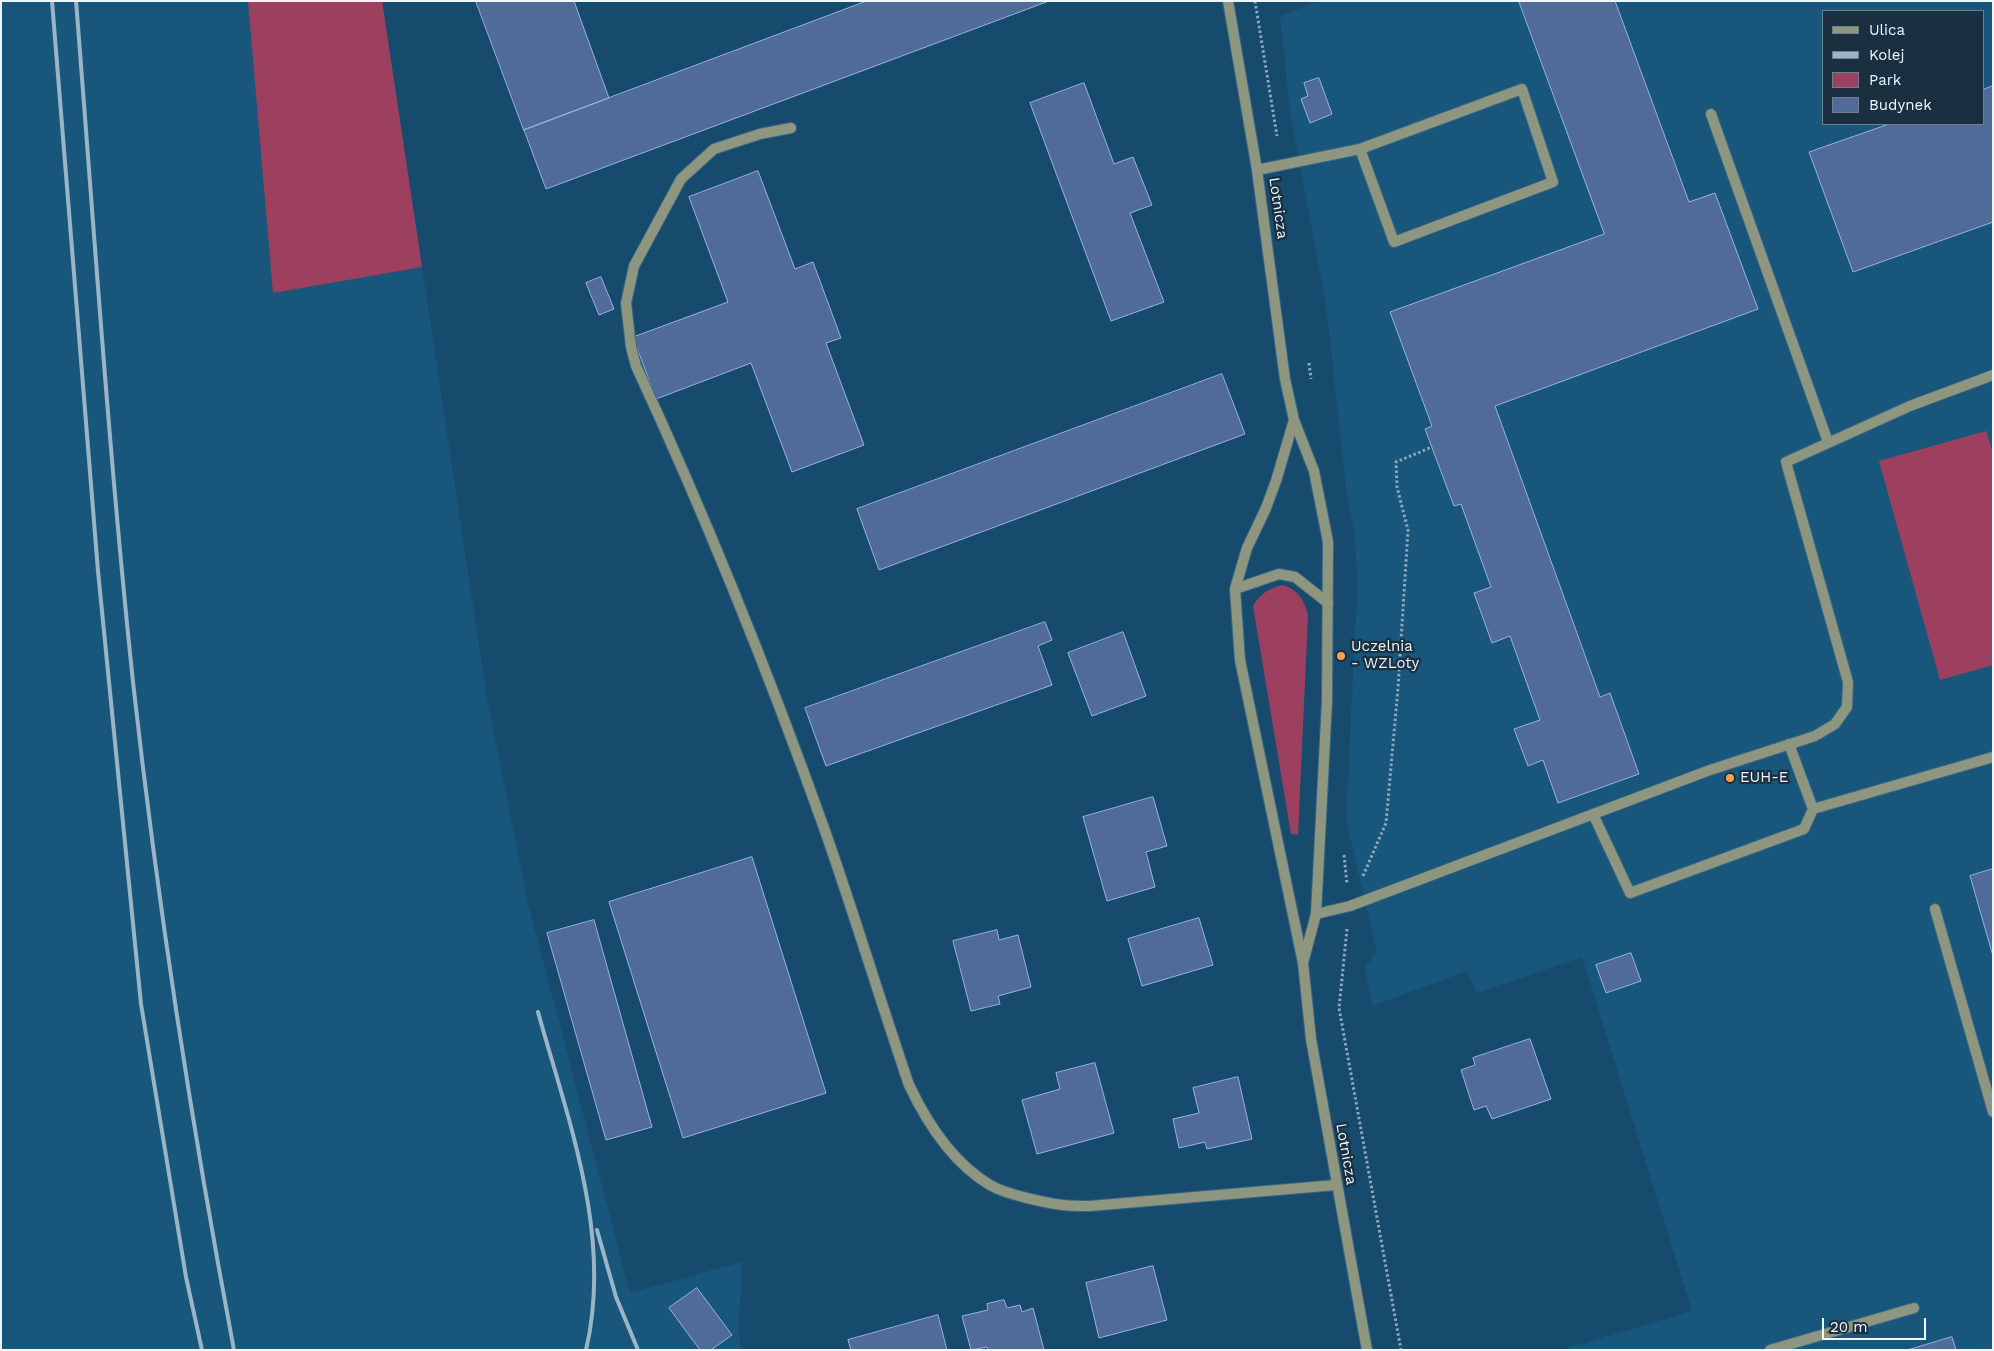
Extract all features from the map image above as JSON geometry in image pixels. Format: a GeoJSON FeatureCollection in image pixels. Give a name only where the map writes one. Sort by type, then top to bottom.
{"type":"FeatureCollection","features":[{"type":"Feature","properties":{"kind":"street","name":"Lotnicza"},"geometry":{"type":"LineString","coordinates":[[1228,1],[1257,170],[1285,379],[1294,420],[1314,471],[1328,542],[1327,701],[1316,914],[1303,963],[1310,1039],[1367,1350]]}},
{"type":"Feature","properties":{"kind":"street"},"geometry":{"type":"LineString","coordinates":[[1257,170],[1360,149],[1522,89],[1554,182],[1394,242],[1360,149]]}},
{"type":"Feature","properties":{"kind":"street"},"geometry":{"type":"LineString","coordinates":[[1710,114],[1828,442]]}},
{"type":"Feature","properties":{"kind":"street"},"geometry":{"type":"LineString","coordinates":[[791,128],[760,134],[714,149],[681,180],[634,266],[626,303],[631,347],[636,366],[717,547],[782,712],[825,830],[909,1085],[920,1108],[950,1150],[976,1176],[991,1186],[1063,1206],[1090,1206],[1336,1185]]}},
{"type":"Feature","properties":{"kind":"street"},"geometry":{"type":"LineString","coordinates":[[1316,914],[1350,906],[1710,770],[1815,736],[1835,724],[1847,707],[1848,682],[1786,462],[1910,406],[1993,375]]}},
{"type":"Feature","properties":{"kind":"street","name":"Lotnicza"},"geometry":{"type":"LineString","coordinates":[[1235,589],[1247,548],[1266,508],[1276,481],[1294,420]]}},
{"type":"Feature","properties":{"kind":"street"},"geometry":{"type":"LineString","coordinates":[[1303,963],[1240,660],[1235,589],[1279,574],[1294,577],[1328,604]]}},
{"type":"Feature","properties":{"kind":"street"},"geometry":{"type":"LineString","coordinates":[[1593,814],[1630,893],[1804,829],[1813,809],[1789,744]]}},
{"type":"Feature","properties":{"kind":"street"},"geometry":{"type":"LineString","coordinates":[[1813,809],[1993,757]]}},
{"type":"Feature","properties":{"kind":"street"},"geometry":{"type":"LineString","coordinates":[[1934,909],[1993,1112]]}},
{"type":"Feature","properties":{"kind":"street"},"geometry":{"type":"LineString","coordinates":[[1770,1350],[1914,1308]]}},
{"type":"Feature","properties":{"kind":"path"},"geometry":{"type":"LineString","coordinates":[[1255,1],[1274,109],[1281,164]]}},
{"type":"Feature","properties":{"kind":"path"},"geometry":{"type":"LineString","coordinates":[[1308,362],[1312,388]]}},
{"type":"Feature","properties":{"kind":"shaded area"},"geometry":{"type":"Polygon","coordinates":[[[1,1],[382,1],[486,692],[529,907],[630,1293],[742,1262],[739,1330],[741,1350],[1,1350],[1,1]]]}},
{"type":"Feature","properties":{"kind":"shaded area"},"geometry":{"type":"Polygon","coordinates":[[[1319,1],[1993,1],[1993,1350],[1561,1350],[1692,1311],[1582,957],[1477,993],[1467,971],[1372,1006],[1365,967],[1377,952],[1346,820],[1357,591],[1355,536],[1346,488],[1326,305],[1290,111],[1280,16],[1319,1]]]}},
{"type":"Feature","properties":{"kind":"green space"},"geometry":{"type":"Polygon","coordinates":[[[248,1],[382,1],[422,267],[273,293],[248,1]]]}},
{"type":"Feature","properties":{"kind":"green space"},"geometry":{"type":"Polygon","coordinates":[[[1986,431],[1993,454],[1993,665],[1940,680],[1879,461],[1986,431]]]}},
{"type":"Feature","properties":{"kind":"green space"},"geometry":{"type":"Polygon","coordinates":[[[1282,585],[1292,589],[1300,596],[1308,615],[1298,835],[1291,834],[1253,606],[1265,592],[1282,585]]]}},
{"type":"Feature","properties":{"kind":"building"},"geometry":{"type":"Polygon","coordinates":[[[476,1],[574,1],[609,98],[524,130],[476,1]]]}},
{"type":"Feature","properties":{"kind":"building"},"geometry":{"type":"Polygon","coordinates":[[[867,1],[1049,1],[546,189],[524,130],[867,1]]]}},
{"type":"Feature","properties":{"kind":"building"},"geometry":{"type":"Polygon","coordinates":[[[1519,1],[1615,1],[1689,202],[1715,193],[1758,309],[1495,406],[1600,697],[1610,693],[1639,774],[1558,803],[1543,760],[1528,766],[1514,729],[1540,720],[1510,636],[1492,643],[1474,593],[1491,587],[1461,504],[1454,506],[1425,429],[1432,426],[1390,312],[1604,234],[1519,1]]]}},
{"type":"Feature","properties":{"kind":"building"},"geometry":{"type":"Polygon","coordinates":[[[1319,78],[1332,114],[1310,123],[1301,99],[1308,96],[1304,83],[1319,78]]]}},
{"type":"Feature","properties":{"kind":"building"},"geometry":{"type":"Polygon","coordinates":[[[1084,83],[1114,164],[1133,157],[1152,205],[1130,213],[1164,302],[1111,321],[1030,103],[1084,83]]]}},
{"type":"Feature","properties":{"kind":"building"},"geometry":{"type":"Polygon","coordinates":[[[1993,86],[1993,222],[1853,272],[1809,152],[1886,125],[1984,125],[1984,90],[1993,86]]]}},
{"type":"Feature","properties":{"kind":"building"},"geometry":{"type":"Polygon","coordinates":[[[758,171],[795,269],[813,262],[841,338],[826,343],[864,445],[792,472],[751,363],[656,399],[633,337],[728,302],[689,197],[758,171]]]}},
{"type":"Feature","properties":{"kind":"building"},"geometry":{"type":"Polygon","coordinates":[[[601,277],[614,309],[599,315],[586,283],[601,277]]]}},
{"type":"Feature","properties":{"kind":"building"},"geometry":{"type":"Polygon","coordinates":[[[1222,374],[1245,434],[879,570],[857,509],[1222,374]]]}},
{"type":"Feature","properties":{"kind":"building"},"geometry":{"type":"Polygon","coordinates":[[[1045,622],[1052,640],[1038,646],[1052,685],[826,766],[805,708],[1045,622]]]}},
{"type":"Feature","properties":{"kind":"building"},"geometry":{"type":"Polygon","coordinates":[[[1123,632],[1146,696],[1092,716],[1068,653],[1123,632]]]}},
{"type":"Feature","properties":{"kind":"building"},"geometry":{"type":"Polygon","coordinates":[[[1153,797],[1167,846],[1146,852],[1155,887],[1107,901],[1083,817],[1153,797]]]}},
{"type":"Feature","properties":{"kind":"building"},"geometry":{"type":"Polygon","coordinates":[[[752,857],[826,1093],[683,1138],[609,902],[752,857]]]}},
{"type":"Feature","properties":{"kind":"building"},"geometry":{"type":"Polygon","coordinates":[[[1993,869],[1993,956],[1970,876],[1993,869]]]}},
{"type":"Feature","properties":{"kind":"building"},"geometry":{"type":"Polygon","coordinates":[[[1199,918],[1213,965],[1142,986],[1128,939],[1199,918]]]}},
{"type":"Feature","properties":{"kind":"building"},"geometry":{"type":"Polygon","coordinates":[[[594,920],[652,1127],[606,1140],[547,933],[594,920]]]}},
{"type":"Feature","properties":{"kind":"building"},"geometry":{"type":"Polygon","coordinates":[[[997,930],[999,940],[1018,935],[1031,987],[998,996],[1000,1004],[971,1011],[953,941],[997,930]]]}},
{"type":"Feature","properties":{"kind":"building"},"geometry":{"type":"Polygon","coordinates":[[[1631,953],[1641,981],[1606,993],[1596,965],[1631,953]]]}},
{"type":"Feature","properties":{"kind":"building"},"geometry":{"type":"Polygon","coordinates":[[[1530,1039],[1551,1099],[1492,1119],[1486,1106],[1474,1110],[1461,1070],[1475,1065],[1473,1058],[1530,1039]]]}},
{"type":"Feature","properties":{"kind":"building"},"geometry":{"type":"Polygon","coordinates":[[[1095,1063],[1114,1133],[1037,1154],[1022,1100],[1060,1089],[1056,1073],[1095,1063]]]}},
{"type":"Feature","properties":{"kind":"building"},"geometry":{"type":"Polygon","coordinates":[[[1238,1077],[1252,1139],[1207,1149],[1205,1142],[1179,1148],[1173,1119],[1199,1113],[1193,1088],[1238,1077]]]}},
{"type":"Feature","properties":{"kind":"building"},"geometry":{"type":"Polygon","coordinates":[[[1153,1266],[1167,1320],[1099,1338],[1086,1283],[1153,1266]]]}},
{"type":"Feature","properties":{"kind":"building"},"geometry":{"type":"Polygon","coordinates":[[[697,1288],[732,1335],[711,1350],[700,1350],[669,1308],[697,1288]]]}},
{"type":"Feature","properties":{"kind":"building"},"geometry":{"type":"Polygon","coordinates":[[[1004,1300],[1007,1308],[1020,1305],[1022,1312],[1033,1308],[1044,1350],[988,1350],[987,1347],[971,1350],[962,1316],[988,1310],[987,1304],[1004,1300]]]}},
{"type":"Feature","properties":{"kind":"building"},"geometry":{"type":"Polygon","coordinates":[[[938,1315],[947,1350],[851,1350],[848,1340],[938,1315]]]}},
{"type":"Feature","properties":{"kind":"building"},"geometry":{"type":"Polygon","coordinates":[[[1952,1337],[1956,1350],[1908,1350],[1952,1337]]]}},
{"type":"Feature","properties":{"kind":"railway"},"geometry":{"type":"LineString","coordinates":[[52,1],[98,571],[141,1004],[186,1277],[202,1350]]}},
{"type":"Feature","properties":{"kind":"railway"},"geometry":{"type":"LineString","coordinates":[[76,1],[116,512],[133,682],[153,850],[177,1017],[234,1350]]}},
{"type":"Feature","properties":{"kind":"railway"},"geometry":{"type":"LineString","coordinates":[[538,1012],[573,1136],[591,1221],[594,1264],[593,1307],[586,1350]]}},
{"type":"Feature","properties":{"kind":"railway"},"geometry":{"type":"LineString","coordinates":[[597,1230],[616,1297],[638,1350]]}},
{"type":"Feature","properties":{"kind":"place","name":"Uczelnia - WZLoty"},"geometry":{"type":"Point","coordinates":[1341,656]}},
{"type":"Feature","properties":{"kind":"place","name":"EUH-E"},"geometry":{"type":"Point","coordinates":[1730,778]}}]}
